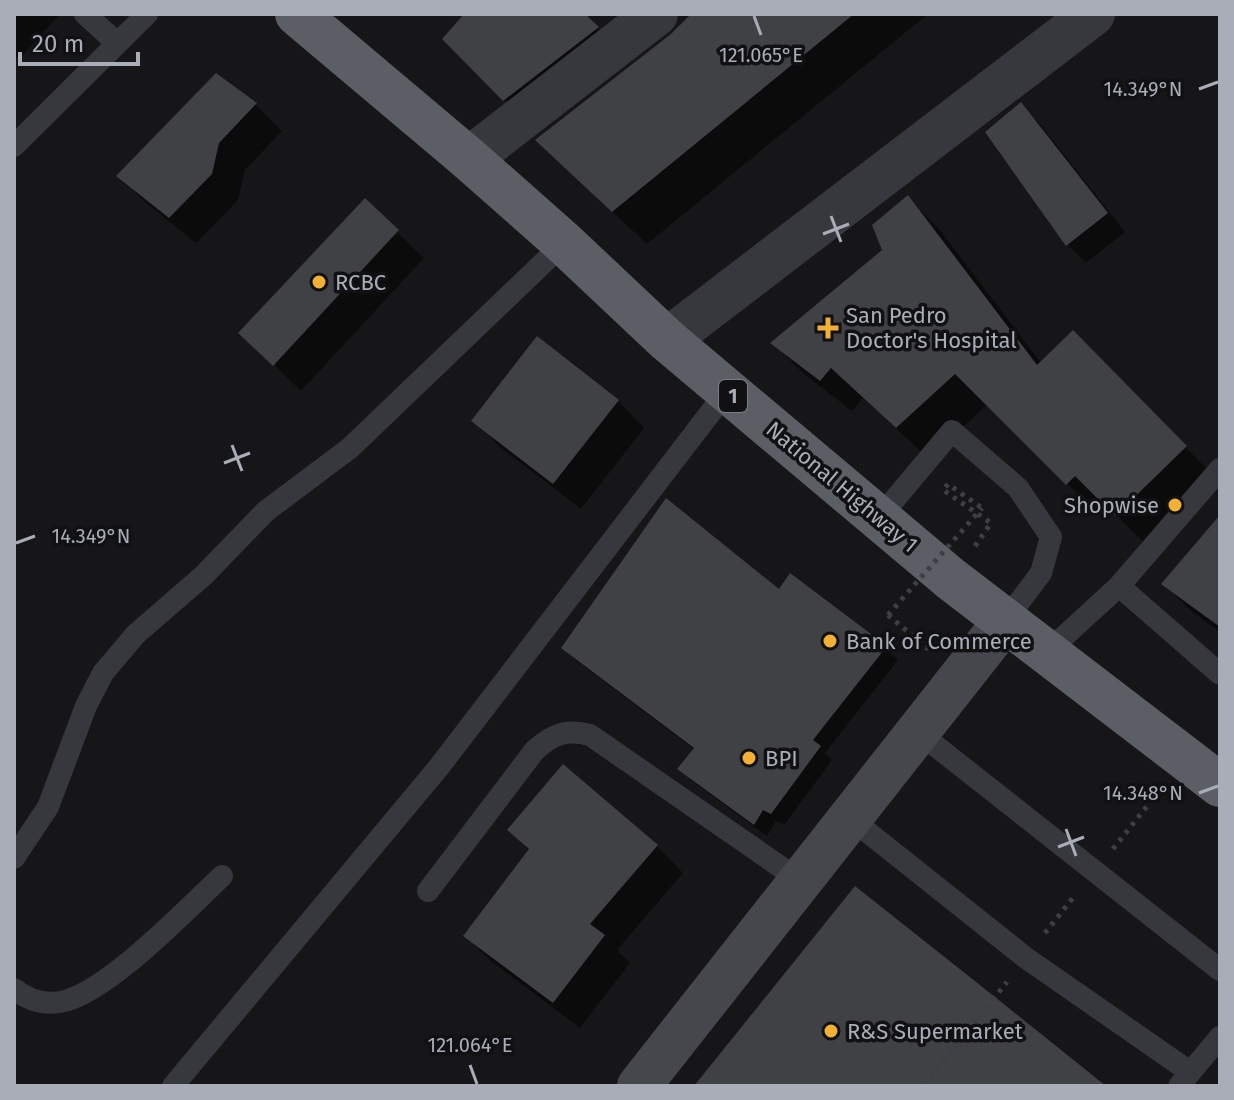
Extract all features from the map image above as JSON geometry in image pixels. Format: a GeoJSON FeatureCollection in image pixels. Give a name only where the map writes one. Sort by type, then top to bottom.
{"type":"FeatureCollection","features":[{"type":"Feature","properties":{"kind":"highway","name":"National Highway 1"},"geometry":{"type":"LineString","coordinates":[[297,14],[469,159],[667,340],[879,518],[1005,621],[1220,785]]}},
{"type":"Feature","properties":{"kind":"main road"},"geometry":{"type":"LineString","coordinates":[[639,1086],[1005,621]]}},
{"type":"Feature","properties":{"kind":"street"},"geometry":{"type":"LineString","coordinates":[[469,159],[656,14]]}},
{"type":"Feature","properties":{"kind":"street"},"geometry":{"type":"LineString","coordinates":[[667,340],[1093,14]]}},
{"type":"Feature","properties":{"kind":"lane"},"geometry":{"type":"LineString","coordinates":[[85,14],[117,43]]}},
{"type":"Feature","properties":{"kind":"lane"},"geometry":{"type":"LineString","coordinates":[[14,146],[147,14]]}},
{"type":"Feature","properties":{"kind":"lane"},"geometry":{"type":"LineString","coordinates":[[14,858],[48,807],[86,706],[103,673],[136,634],[203,576],[266,511],[350,448],[564,243]]}},
{"type":"Feature","properties":{"kind":"lane"},"geometry":{"type":"LineString","coordinates":[[173,1086],[439,767],[727,391]]}},
{"type":"Feature","properties":{"kind":"lane"},"geometry":{"type":"LineString","coordinates":[[879,518],[952,431],[1018,488],[1051,537],[1041,573],[1005,621]]}},
{"type":"Feature","properties":{"kind":"lane"},"geometry":{"type":"LineString","coordinates":[[1046,653],[1119,586],[1220,469]]}},
{"type":"Feature","properties":{"kind":"lane"},"geometry":{"type":"LineString","coordinates":[[1119,586],[1220,674]]}},
{"type":"Feature","properties":{"kind":"lane"},"geometry":{"type":"LineString","coordinates":[[428,891],[535,750],[549,737],[564,732],[590,735],[801,881]]}},
{"type":"Feature","properties":{"kind":"lane"},"geometry":{"type":"LineString","coordinates":[[918,732],[1220,970]]}},
{"type":"Feature","properties":{"kind":"lane"},"geometry":{"type":"LineString","coordinates":[[850,818],[1185,1079],[1220,1037]]}},
{"type":"Feature","properties":{"kind":"lane"},"geometry":{"type":"LineString","coordinates":[[14,989],[28,1000],[61,1002],[94,988],[146,948],[222,876]]}},
{"type":"Feature","properties":{"kind":"path"},"geometry":{"type":"LineString","coordinates":[[971,594],[927,648],[888,615],[982,508],[948,484],[943,490],[991,523]]}},
{"type":"Feature","properties":{"kind":"path"},"geometry":{"type":"LineString","coordinates":[[924,1086],[1185,759]]}},
{"type":"Feature","properties":{"kind":"building"},"geometry":{"type":"Polygon","coordinates":[[[464,14],[585,14],[599,27],[503,101],[442,39],[464,14]]]}},
{"type":"Feature","properties":{"kind":"building"},"geometry":{"type":"Polygon","coordinates":[[[691,14],[854,14],[612,212],[535,140],[671,34],[691,14]]]}},
{"type":"Feature","properties":{"kind":"building"},"geometry":{"type":"Polygon","coordinates":[[[216,73],[257,103],[219,143],[212,174],[169,218],[116,176],[216,73]]]}},
{"type":"Feature","properties":{"kind":"building"},"geometry":{"type":"Polygon","coordinates":[[[1021,102],[1108,213],[1066,246],[985,132],[1021,102]]]}},
{"type":"Feature","properties":{"kind":"building"},"geometry":{"type":"Polygon","coordinates":[[[908,195],[1037,365],[1073,330],[1187,446],[1115,516],[1075,476],[1066,485],[955,374],[896,428],[831,368],[820,381],[770,343],[882,250],[872,225],[908,195]]]}},
{"type":"Feature","properties":{"kind":"building","name":"RCBC"},"geometry":{"type":"Polygon","coordinates":[[[365,198],[399,230],[273,366],[238,333],[365,198]]]}},
{"type":"Feature","properties":{"kind":"building"},"geometry":{"type":"Polygon","coordinates":[[[537,336],[619,400],[553,484],[471,421],[537,336]]]}},
{"type":"Feature","properties":{"kind":"building"},"geometry":{"type":"Polygon","coordinates":[[[666,498],[779,589],[790,573],[887,646],[813,740],[821,746],[771,814],[763,810],[754,825],[677,769],[694,748],[561,648],[666,498]]]}},
{"type":"Feature","properties":{"kind":"building"},"geometry":{"type":"Polygon","coordinates":[[[1220,515],[1220,627],[1161,584],[1220,515]]]}},
{"type":"Feature","properties":{"kind":"building"},"geometry":{"type":"Polygon","coordinates":[[[563,764],[658,845],[590,924],[605,935],[553,1003],[463,936],[529,849],[507,830],[563,764]]]}},
{"type":"Feature","properties":{"kind":"building","name":"R&S Supermarket"},"geometry":{"type":"Polygon","coordinates":[[[855,886],[995,997],[1106,1086],[694,1086],[855,886]]]}},
{"type":"Feature","properties":{"kind":"place","name":"RCBC"},"geometry":{"type":"Point","coordinates":[319,282]}},
{"type":"Feature","properties":{"kind":"place","name":"San Pedro Doctor's Hospital"},"geometry":{"type":"Point","coordinates":[828,328]}},
{"type":"Feature","properties":{"kind":"place","name":"Shopwise"},"geometry":{"type":"Point","coordinates":[1175,505]}},
{"type":"Feature","properties":{"kind":"place","name":"Bank of Commerce"},"geometry":{"type":"Point","coordinates":[830,641]}},
{"type":"Feature","properties":{"kind":"place","name":"BPI"},"geometry":{"type":"Point","coordinates":[749,758]}},
{"type":"Feature","properties":{"kind":"place","name":"R&S Supermarket"},"geometry":{"type":"Point","coordinates":[831,1031]}}]}
